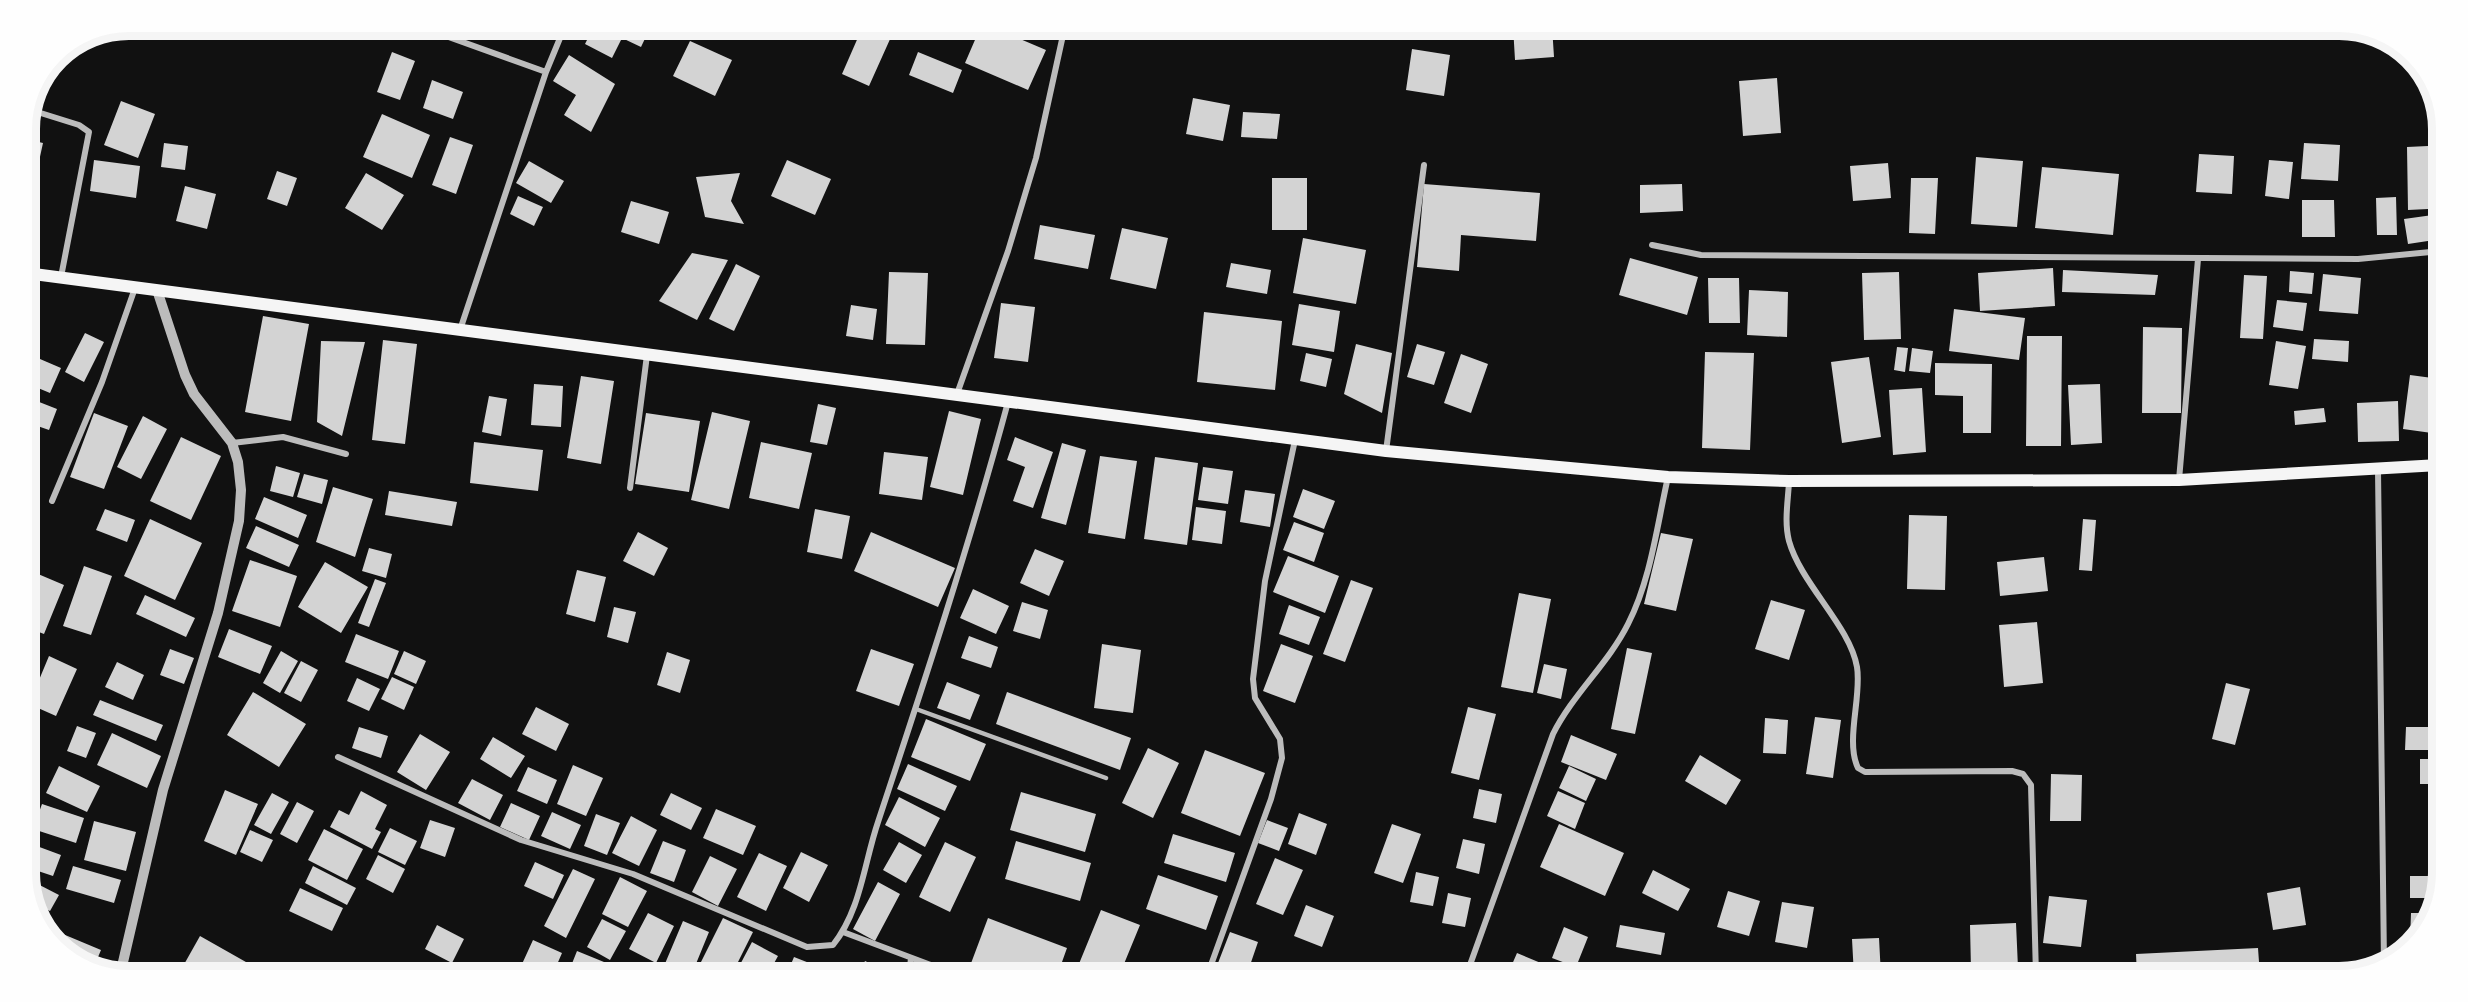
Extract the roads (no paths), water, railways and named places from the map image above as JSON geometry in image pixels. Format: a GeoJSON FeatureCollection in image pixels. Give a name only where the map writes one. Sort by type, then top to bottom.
{"type":"FeatureCollection","features":[{"type":"Feature","properties":{"kind":"main road"},"geometry":{"type":"LineString","coordinates":[[36,274],[1386,451],[1668,477],[1789,481],[2179,480],[2432,466]]}},
{"type":"Feature","properties":{"kind":"street"},"geometry":{"type":"LineString","coordinates":[[446,36],[546,72]]}},
{"type":"Feature","properties":{"kind":"street"},"geometry":{"type":"LineString","coordinates":[[460,330],[546,72],[561,36]]}},
{"type":"Feature","properties":{"kind":"street"},"geometry":{"type":"LineString","coordinates":[[957,395],[1008,251],[1036,158],[1063,36]]}},
{"type":"Feature","properties":{"kind":"street"},"geometry":{"type":"LineString","coordinates":[[38,112],[79,125],[89,132],[61,278]]}},
{"type":"Feature","properties":{"kind":"street"},"geometry":{"type":"LineString","coordinates":[[1386,451],[1424,165]]}},
{"type":"Feature","properties":{"kind":"street"},"geometry":{"type":"LineString","coordinates":[[1652,245],[1701,255],[2358,259],[2432,252]]}},
{"type":"Feature","properties":{"kind":"street"},"geometry":{"type":"LineString","coordinates":[[2179,480],[2198,258]]}},
{"type":"Feature","properties":{"kind":"street"},"geometry":{"type":"LineString","coordinates":[[52,501],[102,382],[135,287]]}},
{"type":"Feature","properties":{"kind":"street"},"geometry":{"type":"LineString","coordinates":[[122,965],[163,790],[218,613],[238,521],[241,490],[238,462],[232,442],[194,394],[185,375],[157,290]]}},
{"type":"Feature","properties":{"kind":"street"},"geometry":{"type":"LineString","coordinates":[[630,488],[647,354]]}},
{"type":"Feature","properties":{"kind":"street"},"geometry":{"type":"LineString","coordinates":[[338,757],[521,840],[633,874],[807,947],[833,945],[852,914],[877,825],[978,513],[1008,402]]}},
{"type":"Feature","properties":{"kind":"street"},"geometry":{"type":"LineString","coordinates":[[232,442],[283,437],[346,454]]}},
{"type":"Feature","properties":{"kind":"street"},"geometry":{"type":"LineString","coordinates":[[1211,966],[1271,799],[1281,758],[1280,739],[1255,698],[1253,679],[1265,580],[1295,439]]}},
{"type":"Feature","properties":{"kind":"street"},"geometry":{"type":"LineString","coordinates":[[2378,470],[2384,954]]}},
{"type":"Feature","properties":{"kind":"street"},"geometry":{"type":"LineString","coordinates":[[1470,966],[1552,734],[1568,707],[1604,664],[1628,624],[1642,590],[1668,477]]}},
{"type":"Feature","properties":{"kind":"street"},"geometry":{"type":"LineString","coordinates":[[1789,481],[1787,526],[1790,543],[1816,594],[1851,648],[1857,668],[1854,750],[1858,768],[1874,773],[2012,771],[2023,774],[2031,785],[2036,966]]}},
{"type":"Feature","properties":{"kind":"street"},"geometry":{"type":"LineString","coordinates":[[843,932],[933,966]]}},
{"type":"Feature","properties":{"kind":"street"},"geometry":{"type":"LineString","coordinates":[[910,966],[911,958]]}},
{"type":"Feature","properties":{"kind":"lane"},"geometry":{"type":"LineString","coordinates":[[916,709],[1107,778]]}}]}
